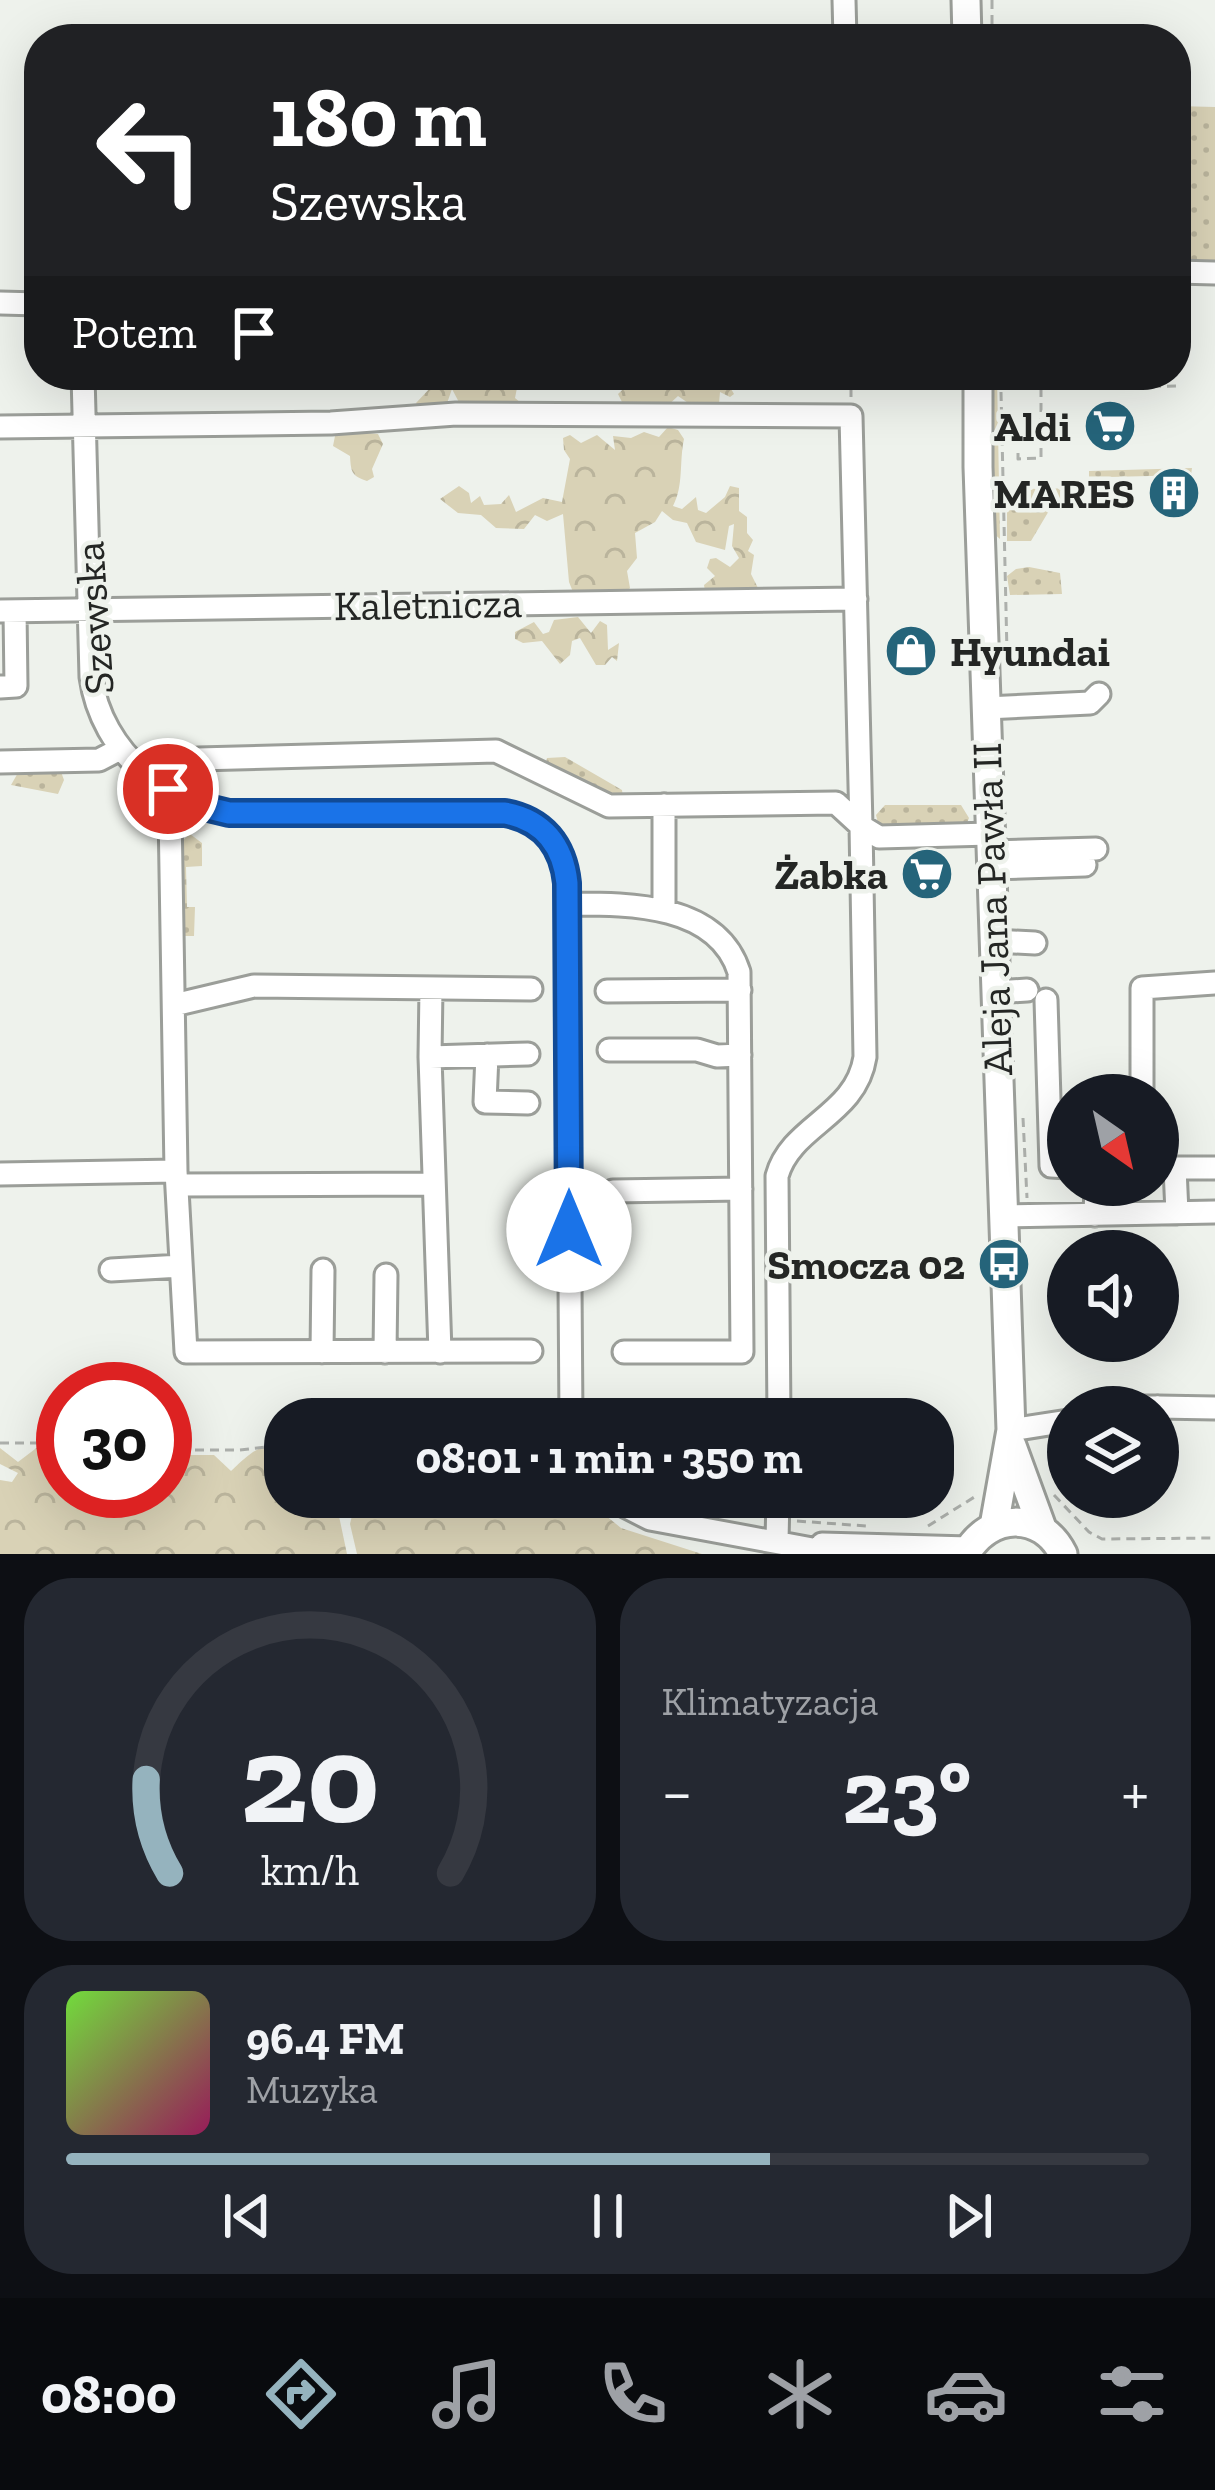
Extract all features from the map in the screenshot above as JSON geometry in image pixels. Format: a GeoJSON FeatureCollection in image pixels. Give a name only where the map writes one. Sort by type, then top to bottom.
{"type":"FeatureCollection","features":[{"type":"Feature","properties":{"kind":"main road","name":"Aleja Jana Pawła II"},"geometry":{"type":"LineString","coordinates":[[974,390],[967,418],[986,713],[1014,1493],[1059,1546]]}},
{"type":"Feature","properties":{"kind":"main road"},"geometry":{"type":"LineString","coordinates":[[968,1551],[994,1526],[1014,1493]]}},
{"type":"Feature","properties":{"kind":"main road"},"geometry":{"type":"LineString","coordinates":[[994,1526],[1027,1522],[1059,1546]]}},
{"type":"Feature","properties":{"kind":"street","name":"Szewska"},"geometry":{"type":"LineString","coordinates":[[83,390],[92,687],[101,716],[120,749],[177,795],[229,813],[520,816],[555,842],[565,868],[567,904],[571,1398]]}},
{"type":"Feature","properties":{"kind":"street"},"geometry":{"type":"LineString","coordinates":[[0,427],[331,423],[456,414],[851,416],[862,1075],[846,1102],[788,1154],[777,1176],[778,1398]]}},
{"type":"Feature","properties":{"kind":"street","name":"Kaletnicza"},"geometry":{"type":"LineString","coordinates":[[8,611],[856,599]]}},
{"type":"Feature","properties":{"kind":"street"},"geometry":{"type":"LineString","coordinates":[[0,687],[16,686],[8,611]]}},
{"type":"Feature","properties":{"kind":"street"},"geometry":{"type":"LineString","coordinates":[[986,713],[1090,703],[1100,694]]}},
{"type":"Feature","properties":{"kind":"street"},"geometry":{"type":"LineString","coordinates":[[986,713],[1059,716]]}},
{"type":"Feature","properties":{"kind":"street"},"geometry":{"type":"LineString","coordinates":[[0,762],[99,760],[120,749]]}},
{"type":"Feature","properties":{"kind":"street"},"geometry":{"type":"LineString","coordinates":[[531,1351],[186,1352],[177,1178],[170,811],[198,759],[496,752],[609,806],[836,803],[879,836],[990,851],[1090,857]]}},
{"type":"Feature","properties":{"kind":"street"},"geometry":{"type":"LineString","coordinates":[[664,805],[664,908]]}},
{"type":"Feature","properties":{"kind":"street"},"geometry":{"type":"LineString","coordinates":[[567,904],[664,908],[721,941],[734,956],[740,990],[742,1352],[625,1352]]}},
{"type":"Feature","properties":{"kind":"street"},"geometry":{"type":"LineString","coordinates":[[993,941],[1034,943]]}},
{"type":"Feature","properties":{"kind":"street"},"geometry":{"type":"LineString","coordinates":[[1142,1074],[1142,988],[1215,983]]}},
{"type":"Feature","properties":{"kind":"street"},"geometry":{"type":"LineString","coordinates":[[174,1005],[254,986],[531,989]]}},
{"type":"Feature","properties":{"kind":"street"},"geometry":{"type":"LineString","coordinates":[[430,988],[440,1352]]}},
{"type":"Feature","properties":{"kind":"street"},"geometry":{"type":"LineString","coordinates":[[607,991],[740,990]]}},
{"type":"Feature","properties":{"kind":"street"},"geometry":{"type":"LineString","coordinates":[[995,992],[1036,995],[1047,1120]]}},
{"type":"Feature","properties":{"kind":"street"},"geometry":{"type":"LineString","coordinates":[[609,1050],[740,1055]]}},
{"type":"Feature","properties":{"kind":"street"},"geometry":{"type":"LineString","coordinates":[[430,1057],[529,1054]]}},
{"type":"Feature","properties":{"kind":"street"},"geometry":{"type":"LineString","coordinates":[[487,1055],[484,1102],[528,1102]]}},
{"type":"Feature","properties":{"kind":"street"},"geometry":{"type":"LineString","coordinates":[[1179,1168],[1215,1168]]}},
{"type":"Feature","properties":{"kind":"street"},"geometry":{"type":"LineString","coordinates":[[0,1174],[434,1184]]}},
{"type":"Feature","properties":{"kind":"street"},"geometry":{"type":"LineString","coordinates":[[614,1191],[741,1189]]}},
{"type":"Feature","properties":{"kind":"street"},"geometry":{"type":"LineString","coordinates":[[1095,1206],[1095,1215]]}},
{"type":"Feature","properties":{"kind":"street"},"geometry":{"type":"LineString","coordinates":[[1175,1206],[1177,1213]]}},
{"type":"Feature","properties":{"kind":"street"},"geometry":{"type":"LineString","coordinates":[[1002,1216],[1215,1212]]}},
{"type":"Feature","properties":{"kind":"street"},"geometry":{"type":"LineString","coordinates":[[111,1270],[181,1266]]}},
{"type":"Feature","properties":{"kind":"street"},"geometry":{"type":"LineString","coordinates":[[322,1352],[323,1270]]}},
{"type":"Feature","properties":{"kind":"street"},"geometry":{"type":"LineString","coordinates":[[385,1352],[386,1275]]}},
{"type":"Feature","properties":{"kind":"street"},"geometry":{"type":"LineString","coordinates":[[1179,1407],[1215,1408]]}},
{"type":"Feature","properties":{"kind":"street"},"geometry":{"type":"LineString","coordinates":[[1011,1436],[1047,1427]]}},
{"type":"Feature","properties":{"kind":"street"},"geometry":{"type":"LineString","coordinates":[[648,1518],[838,1554]]}},
{"type":"Feature","properties":{"kind":"street"},"geometry":{"type":"LineString","coordinates":[[777,1541],[778,1518]]}},
{"type":"Feature","properties":{"kind":"street"},"geometry":{"type":"LineString","coordinates":[[804,1545],[968,1551]]}},
{"type":"Feature","properties":{"kind":"path"},"geometry":{"type":"LineString","coordinates":[[851,390],[851,416]]}},
{"type":"Feature","properties":{"kind":"path"},"geometry":{"type":"LineString","coordinates":[[1018,453],[1018,458],[1041,458],[1041,390]]}},
{"type":"Feature","properties":{"kind":"path"},"geometry":{"type":"LineString","coordinates":[[0,1443],[36,1443]]}},
{"type":"Feature","properties":{"kind":"path"},"geometry":{"type":"LineString","coordinates":[[192,1450],[264,1447]]}},
{"type":"Feature","properties":{"kind":"path"},"geometry":{"type":"LineString","coordinates":[[920,1546],[921,1531],[979,1494],[1047,1487],[1098,1538],[1215,1538]]}},
{"type":"Feature","properties":{"kind":"green space"},"geometry":{"type":"Polygon","coordinates":[[[1191,106],[1215,107],[1215,267],[1191,265],[1191,106]]]}},
{"type":"Feature","properties":{"kind":"green space"},"geometry":{"type":"Polygon","coordinates":[[[428,390],[452,390],[445,409],[420,409],[416,403],[428,390]]]}},
{"type":"Feature","properties":{"kind":"green space"},"geometry":{"type":"Polygon","coordinates":[[[453,390],[517,390],[515,398],[521,403],[517,408],[479,403],[462,408],[453,390]]]}},
{"type":"Feature","properties":{"kind":"green space"},"geometry":{"type":"Polygon","coordinates":[[[622,390],[732,390],[734,394],[720,392],[719,404],[694,407],[678,396],[664,409],[623,404],[618,394],[622,390]]]}},
{"type":"Feature","properties":{"kind":"green space"},"geometry":{"type":"Polygon","coordinates":[[[987,390],[997,390],[1000,539],[992,532],[987,390]]]}},
{"type":"Feature","properties":{"kind":"green space"},"geometry":{"type":"Polygon","coordinates":[[[668,427],[684,439],[673,506],[682,509],[696,497],[698,510],[706,513],[730,486],[739,488],[739,511],[747,517],[747,533],[753,540],[748,551],[754,555],[755,592],[705,591],[704,585],[715,576],[707,568],[710,559],[730,567],[739,558],[732,546],[734,524],[729,526],[725,550],[696,542],[687,523],[662,511],[655,522],[635,533],[637,558],[627,571],[630,588],[626,593],[573,592],[563,514],[547,521],[535,515],[524,529],[496,528],[481,515],[458,513],[440,499],[459,486],[469,493],[471,503],[480,496],[484,505],[501,504],[509,495],[516,512],[543,498],[562,502],[570,459],[563,438],[570,435],[581,443],[597,435],[615,450],[613,436],[631,438],[644,432],[659,437],[668,427]]]}},
{"type":"Feature","properties":{"kind":"green space"},"geometry":{"type":"Polygon","coordinates":[[[347,431],[378,434],[383,444],[372,469],[374,477],[367,481],[353,472],[350,456],[333,446],[335,436],[347,431]]]}},
{"type":"Feature","properties":{"kind":"green space"},"geometry":{"type":"Polygon","coordinates":[[[1192,468],[1191,475],[1109,477],[1096,494],[1053,504],[1031,541],[1007,541],[1007,489],[1089,488],[1089,471],[1192,468]]]}},
{"type":"Feature","properties":{"kind":"green space"},"geometry":{"type":"Polygon","coordinates":[[[1029,567],[1060,573],[1062,594],[1010,595],[1007,576],[1029,567]]]}},
{"type":"Feature","properties":{"kind":"green space"},"geometry":{"type":"Polygon","coordinates":[[[578,617],[591,633],[600,621],[607,625],[608,650],[619,643],[617,661],[612,657],[605,665],[596,665],[580,638],[572,641],[570,655],[560,664],[542,641],[515,639],[515,632],[534,622],[543,634],[554,620],[578,617]]]}},
{"type":"Feature","properties":{"kind":"green space"},"geometry":{"type":"Polygon","coordinates":[[[565,757],[622,790],[623,797],[605,797],[545,766],[547,758],[565,757]]]}},
{"type":"Feature","properties":{"kind":"green space"},"geometry":{"type":"Polygon","coordinates":[[[60,769],[64,780],[58,794],[11,785],[19,771],[60,769]]]}},
{"type":"Feature","properties":{"kind":"green space"},"geometry":{"type":"Polygon","coordinates":[[[885,805],[961,805],[969,818],[966,825],[879,827],[876,815],[885,805]]]}},
{"type":"Feature","properties":{"kind":"green space"},"geometry":{"type":"Polygon","coordinates":[[[190,834],[202,843],[202,866],[186,867],[187,907],[195,907],[194,936],[180,936],[177,845],[190,834]]]}},
{"type":"Feature","properties":{"kind":"green space"},"geometry":{"type":"Polygon","coordinates":[[[264,1447],[264,1518],[339,1518],[347,1554],[0,1554],[0,1480],[12,1482],[18,1473],[0,1464],[0,1448],[18,1462],[36,1448],[36,1518],[192,1518],[192,1455],[214,1455],[231,1471],[264,1447]]]}},
{"type":"Feature","properties":{"kind":"green space"},"geometry":{"type":"Polygon","coordinates":[[[351,1518],[609,1518],[621,1528],[702,1554],[357,1554],[351,1518]]]}},
{"type":"Feature","properties":{"kind":"place","name":"Aldi"},"geometry":{"type":"Point","coordinates":[1110,426]}},
{"type":"Feature","properties":{"kind":"place","name":"MARES"},"geometry":{"type":"Point","coordinates":[1174,493]}},
{"type":"Feature","properties":{"kind":"place","name":"Hyundai"},"geometry":{"type":"Point","coordinates":[911,651]}},
{"type":"Feature","properties":{"kind":"place","name":"Żabka"},"geometry":{"type":"Point","coordinates":[927,874]}},
{"type":"Feature","properties":{"kind":"place","name":"Smocza 02"},"geometry":{"type":"Point","coordinates":[1004,1264]}},
{"type":"Feature","properties":{"kind":"route"},"geometry":{"type":"LineString","coordinates":[[168,789],[200,806],[229,813],[505,813],[545,831],[561,854],[567,883],[569,1230]]}}]}
